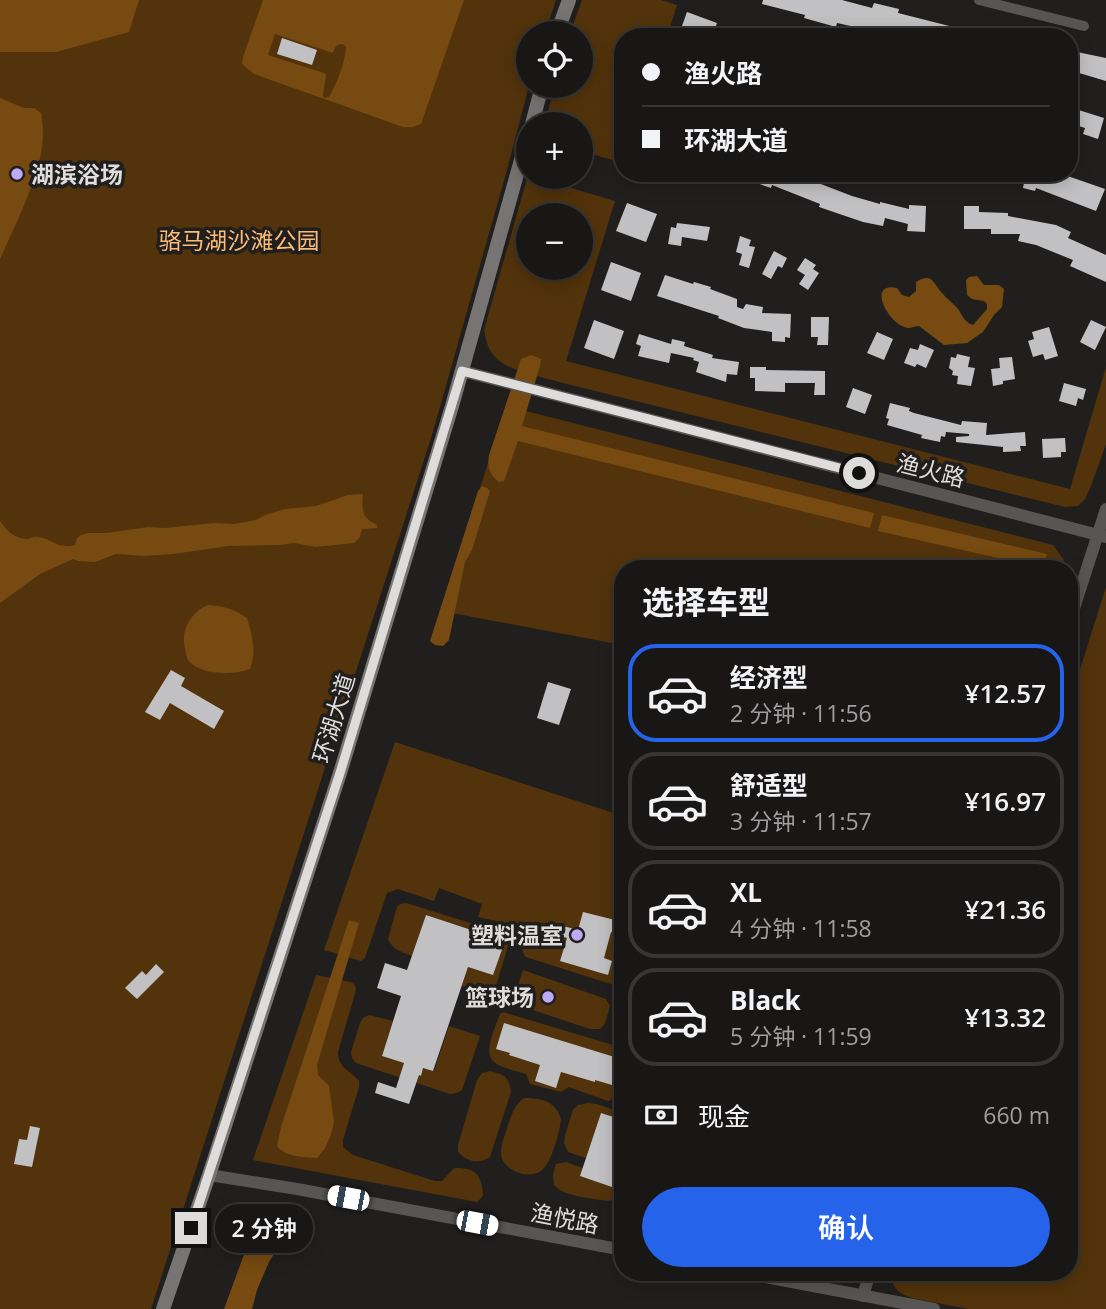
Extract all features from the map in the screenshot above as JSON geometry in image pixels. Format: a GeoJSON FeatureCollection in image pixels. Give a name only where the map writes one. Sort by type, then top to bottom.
{"type":"FeatureCollection","features":[{"type":"Feature","properties":{"kind":"main road"},"geometry":{"type":"LineString","coordinates":[[561,21],[569,0]]}},
{"type":"Feature","properties":{"kind":"main road","name":"环湖大道"},"geometry":{"type":"LineString","coordinates":[[163,1309],[340,773],[462,371],[516,178]]}},
{"type":"Feature","properties":{"kind":"street"},"geometry":{"type":"LineString","coordinates":[[979,0],[1084,26]]}},
{"type":"Feature","properties":{"kind":"street","name":"渔火路"},"geometry":{"type":"LineString","coordinates":[[462,371],[1102,536]]}},
{"type":"Feature","properties":{"kind":"street"},"geometry":{"type":"LineString","coordinates":[[1078,600],[1102,536],[1106,509]]}},
{"type":"Feature","properties":{"kind":"street","name":"渔悦路"},"geometry":{"type":"LineString","coordinates":[[209,1175],[614,1248]]}},
{"type":"Feature","properties":{"kind":"street"},"geometry":{"type":"LineString","coordinates":[[786,1281],[934,1309]]}},
{"type":"Feature","properties":{"kind":"street"},"geometry":{"type":"LineString","coordinates":[[863,1296],[867,1281]]}},
{"type":"Feature","properties":{"kind":"green space","name":"骆马湖沙滩公园"},"geometry":{"type":"Polygon","coordinates":[[[0,0],[556,0],[549,21],[516,21],[516,98],[526,98],[522,112],[516,112],[516,136],[432,435],[151,1309],[0,1309],[0,0]]]}},
{"type":"Feature","properties":{"kind":"green space"},"geometry":{"type":"Polygon","coordinates":[[[582,0],[661,0],[677,5],[670,28],[614,28],[614,160],[593,154],[593,112],[547,112],[552,98],[593,98],[593,21],[574,21],[582,0]]]}},
{"type":"Feature","properties":{"kind":"green space"},"geometry":{"type":"Polygon","coordinates":[[[524,189],[574,189],[615,201],[593,273],[593,203],[520,203],[524,189]]]}},
{"type":"Feature","properties":{"kind":"green space"},"geometry":{"type":"Polygon","coordinates":[[[516,217],[516,280],[591,280],[566,361],[1070,489],[1106,367],[1106,444],[1085,499],[1078,506],[1065,507],[529,374],[500,361],[487,344],[484,330],[516,217]]]}},
{"type":"Feature","properties":{"kind":"green space"},"geometry":{"type":"Polygon","coordinates":[[[506,406],[1053,545],[1064,560],[614,560],[614,643],[441,611],[506,406]]]}},
{"type":"Feature","properties":{"kind":"green space"},"geometry":{"type":"Polygon","coordinates":[[[1106,587],[1106,1309],[968,1309],[912,1298],[896,1289],[892,1281],[1078,1281],[1078,676],[1106,587]]]}},
{"type":"Feature","properties":{"kind":"green space"},"geometry":{"type":"Polygon","coordinates":[[[395,742],[614,813],[614,985],[526,957],[523,949],[525,936],[516,928],[478,917],[482,904],[439,888],[434,901],[398,889],[387,893],[365,958],[361,961],[324,950],[395,742]]]}},
{"type":"Feature","properties":{"kind":"green space"},"geometry":{"type":"Polygon","coordinates":[[[406,903],[503,933],[508,938],[493,996],[462,986],[468,967],[493,974],[504,940],[426,915],[412,956],[401,952],[388,939],[397,907],[406,903]]]}},
{"type":"Feature","properties":{"kind":"green space","name":"篮球场"},"geometry":{"type":"Polygon","coordinates":[[[523,970],[606,999],[610,1006],[605,1024],[600,1029],[590,1029],[512,1003],[523,970]]]}},
{"type":"Feature","properties":{"kind":"green space"},"geometry":{"type":"Polygon","coordinates":[[[316,975],[351,982],[356,990],[338,1052],[342,1065],[359,1081],[343,1147],[353,1155],[435,1181],[442,1181],[454,1168],[473,1171],[479,1178],[483,1196],[477,1202],[253,1160],[316,975]]]}},
{"type":"Feature","properties":{"kind":"green space"},"geometry":{"type":"Polygon","coordinates":[[[503,1012],[614,1045],[614,1091],[611,1100],[569,1087],[561,1092],[530,1084],[526,1074],[494,1062],[489,1052],[500,1014],[503,1012]]]}},
{"type":"Feature","properties":{"kind":"green space"},"geometry":{"type":"Polygon","coordinates":[[[369,1015],[393,1021],[382,1056],[404,1063],[402,1070],[420,1076],[423,1068],[434,1071],[449,1026],[480,1036],[462,1090],[450,1094],[356,1063],[351,1052],[360,1023],[369,1015]]]}},
{"type":"Feature","properties":{"kind":"green space"},"geometry":{"type":"Polygon","coordinates":[[[490,1071],[505,1077],[511,1092],[490,1157],[473,1161],[458,1152],[458,1145],[477,1080],[482,1073],[490,1071]]]}},
{"type":"Feature","properties":{"kind":"green space"},"geometry":{"type":"Polygon","coordinates":[[[524,1098],[552,1104],[561,1119],[546,1166],[537,1173],[530,1174],[510,1169],[501,1152],[512,1113],[524,1098]]]}},
{"type":"Feature","properties":{"kind":"green space"},"geometry":{"type":"Polygon","coordinates":[[[597,1104],[614,1110],[614,1117],[601,1113],[586,1158],[568,1152],[564,1143],[573,1110],[578,1105],[597,1104]]]}},
{"type":"Feature","properties":{"kind":"green space"},"geometry":{"type":"Polygon","coordinates":[[[566,1162],[583,1168],[581,1176],[612,1186],[614,1180],[614,1200],[579,1196],[564,1192],[554,1185],[553,1174],[556,1164],[566,1162]]]}},
{"type":"Feature","properties":{"kind":"shaded area"},"geometry":{"type":"Polygon","coordinates":[[[0,0],[139,0],[129,32],[56,52],[0,52],[0,0]]]}},
{"type":"Feature","properties":{"kind":"shaded area"},"geometry":{"type":"Polygon","coordinates":[[[263,0],[464,0],[421,124],[413,127],[403,127],[254,74],[242,64],[263,0]],[[275,34],[268,55],[324,73],[324,98],[329,97],[338,79],[346,47],[339,45],[333,53],[275,34]]]}},
{"type":"Feature","properties":{"kind":"shaded area","name":"湖滨浴场"},"geometry":{"type":"Polygon","coordinates":[[[0,98],[24,108],[34,108],[41,113],[43,135],[33,181],[0,259],[0,98]]]}},
{"type":"Feature","properties":{"kind":"shaded area"},"geometry":{"type":"Polygon","coordinates":[[[977,276],[984,285],[999,285],[1004,289],[1002,307],[983,332],[967,343],[944,345],[919,326],[908,328],[893,320],[883,304],[883,291],[888,288],[897,288],[902,295],[909,297],[916,291],[916,282],[929,278],[973,325],[987,309],[984,301],[972,299],[967,295],[966,280],[977,276]]]}},
{"type":"Feature","properties":{"kind":"shaded area"},"geometry":{"type":"Polygon","coordinates":[[[531,355],[541,359],[522,426],[874,513],[870,528],[518,441],[504,481],[499,482],[490,470],[489,455],[521,359],[531,355]]]}},
{"type":"Feature","properties":{"kind":"shaded area"},"geometry":{"type":"Polygon","coordinates":[[[482,486],[490,491],[472,550],[465,562],[449,640],[443,646],[435,645],[430,641],[478,491],[482,486]]]}},
{"type":"Feature","properties":{"kind":"shaded area"},"geometry":{"type":"Polygon","coordinates":[[[363,494],[364,512],[377,528],[362,529],[360,537],[354,543],[316,547],[294,543],[228,546],[144,556],[116,554],[95,562],[73,559],[40,574],[0,603],[0,521],[15,536],[27,539],[38,537],[69,546],[75,545],[77,538],[88,533],[148,527],[234,524],[256,520],[285,509],[316,506],[348,495],[363,494]]]}},
{"type":"Feature","properties":{"kind":"shaded area"},"geometry":{"type":"Polygon","coordinates":[[[882,515],[1047,554],[1045,560],[1007,560],[878,531],[882,515]]]}},
{"type":"Feature","properties":{"kind":"shaded area"},"geometry":{"type":"Polygon","coordinates":[[[208,605],[229,608],[247,618],[253,649],[250,669],[218,673],[200,669],[188,660],[184,636],[188,623],[197,612],[208,605]]]}},
{"type":"Feature","properties":{"kind":"shaded area"},"geometry":{"type":"Polygon","coordinates":[[[349,920],[359,923],[317,1065],[318,1075],[329,1086],[334,1122],[325,1148],[317,1158],[295,1156],[277,1146],[281,1127],[349,920]]]}},
{"type":"Feature","properties":{"kind":"shaded area"},"geometry":{"type":"Polygon","coordinates":[[[268,1218],[281,1218],[286,1227],[285,1237],[269,1262],[252,1309],[224,1309],[246,1249],[252,1224],[268,1218]]]}},
{"type":"Feature","properties":{"kind":"building"},"geometry":{"type":"Polygon","coordinates":[[[763,0],[842,0],[872,8],[874,3],[899,9],[898,13],[957,28],[860,28],[837,23],[836,27],[804,18],[805,15],[762,4],[763,0]]]}},
{"type":"Feature","properties":{"kind":"building"},"geometry":{"type":"Polygon","coordinates":[[[687,12],[717,23],[715,28],[681,28],[687,12]]]}},
{"type":"Feature","properties":{"kind":"building"},"geometry":{"type":"Polygon","coordinates":[[[282,38],[317,50],[312,65],[277,54],[282,38]]]}},
{"type":"Feature","properties":{"kind":"building"},"geometry":{"type":"Polygon","coordinates":[[[1078,52],[1106,58],[1106,81],[1078,73],[1078,52]]]}},
{"type":"Feature","properties":{"kind":"building"},"geometry":{"type":"Polygon","coordinates":[[[1078,110],[1104,118],[1098,139],[1083,134],[1085,128],[1078,126],[1078,110]]]}},
{"type":"Feature","properties":{"kind":"building"},"geometry":{"type":"Polygon","coordinates":[[[1078,180],[1105,189],[1096,211],[1036,188],[1035,191],[1023,188],[1024,182],[1078,182],[1078,180]]]}},
{"type":"Feature","properties":{"kind":"building"},"geometry":{"type":"Polygon","coordinates":[[[753,182],[816,182],[880,204],[909,209],[909,205],[926,206],[925,232],[907,231],[908,224],[885,218],[883,226],[863,222],[819,207],[820,204],[772,185],[771,188],[753,182]]]}},
{"type":"Feature","properties":{"kind":"building"},"geometry":{"type":"Polygon","coordinates":[[[627,203],[657,214],[646,242],[616,231],[627,203]]]}},
{"type":"Feature","properties":{"kind":"building"},"geometry":{"type":"Polygon","coordinates":[[[964,206],[979,206],[979,212],[1008,213],[1008,216],[1056,225],[1071,232],[1068,238],[1106,255],[1106,282],[1070,266],[1073,260],[1018,241],[1020,234],[991,234],[991,229],[964,229],[964,206]]]}},
{"type":"Feature","properties":{"kind":"building"},"geometry":{"type":"Polygon","coordinates":[[[677,223],[710,227],[707,241],[682,237],[681,246],[668,244],[671,227],[676,228],[677,223]]]}},
{"type":"Feature","properties":{"kind":"building"},"geometry":{"type":"Polygon","coordinates":[[[740,236],[751,240],[749,246],[755,247],[749,268],[739,265],[742,254],[736,252],[740,236]]]}},
{"type":"Feature","properties":{"kind":"building"},"geometry":{"type":"Polygon","coordinates":[[[774,251],[787,258],[782,268],[778,266],[771,279],[762,274],[774,251]]]}},
{"type":"Feature","properties":{"kind":"building"},"geometry":{"type":"Polygon","coordinates":[[[805,258],[816,265],[813,269],[819,273],[808,290],[799,284],[805,275],[797,270],[805,258]]]}},
{"type":"Feature","properties":{"kind":"building"},"geometry":{"type":"Polygon","coordinates":[[[611,262],[641,273],[631,301],[601,290],[611,262]]]}},
{"type":"Feature","properties":{"kind":"building"},"geometry":{"type":"Polygon","coordinates":[[[665,275],[711,287],[710,289],[737,299],[737,307],[743,309],[746,304],[763,307],[762,313],[791,314],[790,338],[785,337],[785,342],[772,341],[772,332],[744,328],[718,318],[719,316],[657,296],[665,275]]]}},
{"type":"Feature","properties":{"kind":"building"},"geometry":{"type":"Polygon","coordinates":[[[811,317],[829,317],[828,345],[817,345],[818,337],[811,337],[811,317]]]}},
{"type":"Feature","properties":{"kind":"building"},"geometry":{"type":"Polygon","coordinates":[[[594,320],[624,331],[614,359],[584,348],[594,320]]]}},
{"type":"Feature","properties":{"kind":"building"},"geometry":{"type":"Polygon","coordinates":[[[1091,320],[1106,327],[1095,350],[1080,342],[1091,320]]]}},
{"type":"Feature","properties":{"kind":"building"},"geometry":{"type":"Polygon","coordinates":[[[1049,327],[1058,356],[1045,360],[1043,354],[1033,357],[1028,341],[1034,339],[1032,332],[1049,327]]]}},
{"type":"Feature","properties":{"kind":"building"},"geometry":{"type":"Polygon","coordinates":[[[877,332],[893,339],[884,360],[867,353],[877,332]]]}},
{"type":"Feature","properties":{"kind":"building"},"geometry":{"type":"Polygon","coordinates":[[[639,334],[671,344],[672,339],[685,342],[684,346],[713,355],[712,358],[739,362],[737,375],[727,374],[726,382],[696,372],[699,362],[693,360],[694,358],[671,353],[669,363],[638,356],[641,346],[636,344],[639,334]]]}},
{"type":"Feature","properties":{"kind":"building"},"geometry":{"type":"Polygon","coordinates":[[[920,344],[934,350],[926,368],[904,363],[910,348],[918,350],[920,344]]]}},
{"type":"Feature","properties":{"kind":"building"},"geometry":{"type":"Polygon","coordinates":[[[957,354],[970,357],[968,367],[975,368],[971,386],[957,384],[958,376],[952,375],[953,371],[949,368],[951,357],[956,358],[957,354]]]}},
{"type":"Feature","properties":{"kind":"building"},"geometry":{"type":"Polygon","coordinates":[[[1012,357],[1015,379],[993,386],[991,369],[1000,368],[999,358],[1012,357]]]}},
{"type":"Feature","properties":{"kind":"building"},"geometry":{"type":"Polygon","coordinates":[[[750,367],[766,367],[766,370],[825,371],[825,395],[814,395],[815,383],[785,383],[785,392],[755,391],[755,378],[750,378],[750,367]]]}},
{"type":"Feature","properties":{"kind":"building"},"geometry":{"type":"Polygon","coordinates":[[[1064,383],[1086,389],[1083,400],[1078,398],[1076,406],[1059,401],[1064,383]]]}},
{"type":"Feature","properties":{"kind":"building"},"geometry":{"type":"Polygon","coordinates":[[[853,388],[872,395],[865,414],[846,407],[853,388]]]}},
{"type":"Feature","properties":{"kind":"building"},"geometry":{"type":"Polygon","coordinates":[[[890,403],[910,408],[909,411],[914,413],[961,425],[962,421],[987,423],[986,435],[1025,432],[1026,446],[1020,446],[1021,451],[1003,452],[1003,447],[956,442],[956,437],[969,434],[946,432],[945,437],[941,436],[940,442],[921,438],[922,435],[887,425],[890,403]]]}},
{"type":"Feature","properties":{"kind":"building"},"geometry":{"type":"Polygon","coordinates":[[[1065,438],[1066,452],[1061,452],[1061,457],[1043,458],[1042,439],[1065,438]]]}},
{"type":"Feature","properties":{"kind":"building"},"geometry":{"type":"Polygon","coordinates":[[[171,670],[185,678],[181,686],[224,711],[214,729],[170,703],[160,720],[145,712],[171,670]]]}},
{"type":"Feature","properties":{"kind":"building"},"geometry":{"type":"Polygon","coordinates":[[[548,682],[571,689],[559,725],[537,718],[548,682]]]}},
{"type":"Feature","properties":{"kind":"building"},"geometry":{"type":"Polygon","coordinates":[[[583,912],[614,920],[614,933],[611,932],[604,958],[612,961],[608,975],[560,961],[567,938],[545,931],[548,922],[578,930],[583,912]]]}},
{"type":"Feature","properties":{"kind":"building"},"geometry":{"type":"Polygon","coordinates":[[[426,915],[505,941],[493,975],[468,967],[433,1071],[423,1068],[409,1104],[375,1093],[378,1082],[396,1088],[404,1063],[382,1056],[401,996],[377,988],[385,963],[407,970],[426,915]]]}},
{"type":"Feature","properties":{"kind":"building"},"geometry":{"type":"Polygon","coordinates":[[[156,964],[164,972],[137,999],[125,988],[142,971],[146,975],[156,964]]]}},
{"type":"Feature","properties":{"kind":"building"},"geometry":{"type":"Polygon","coordinates":[[[504,1023],[614,1057],[614,1079],[612,1085],[561,1072],[556,1088],[535,1081],[540,1065],[496,1049],[504,1023]]]}},
{"type":"Feature","properties":{"kind":"building"},"geometry":{"type":"Polygon","coordinates":[[[601,1113],[614,1117],[612,1187],[580,1176],[601,1113]]]}},
{"type":"Feature","properties":{"kind":"building"},"geometry":{"type":"Polygon","coordinates":[[[30,1126],[40,1128],[32,1167],[14,1164],[19,1139],[27,1140],[30,1126]]]}},
{"type":"Feature","properties":{"kind":"place","name":"湖滨浴场"},"geometry":{"type":"Point","coordinates":[17,174]}},
{"type":"Feature","properties":{"kind":"place","name":"塑料温室"},"geometry":{"type":"Point","coordinates":[577,935]}},
{"type":"Feature","properties":{"kind":"place","name":"篮球场"},"geometry":{"type":"Point","coordinates":[548,997]}},
{"type":"Feature","properties":{"kind":"route"},"geometry":{"type":"LineString","coordinates":[[191,1228],[340,773],[462,371],[859,473]]}}]}
